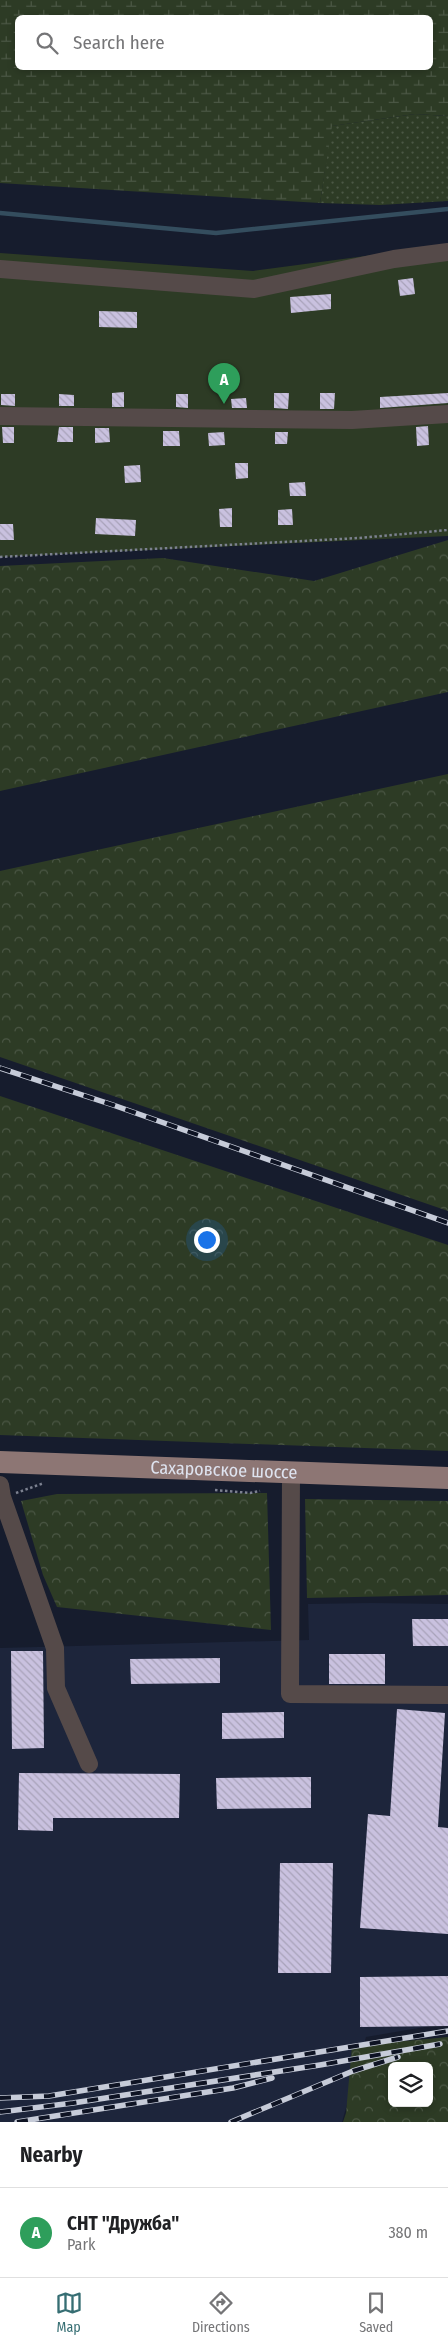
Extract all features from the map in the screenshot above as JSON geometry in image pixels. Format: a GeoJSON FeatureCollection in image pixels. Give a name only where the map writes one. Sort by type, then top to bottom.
{"type":"FeatureCollection","features":[{"type":"Feature","properties":{"kind":"main road","name":"Сахаровское шоссе"},"geometry":{"type":"LineString","coordinates":[[0,1462],[448,1478]]}},
{"type":"Feature","properties":{"kind":"street"},"geometry":{"type":"LineString","coordinates":[[0,270],[254,289],[394,259],[448,252]]}},
{"type":"Feature","properties":{"kind":"street"},"geometry":{"type":"LineString","coordinates":[[0,416],[352,420],[448,414]]}},
{"type":"Feature","properties":{"kind":"street"},"geometry":{"type":"LineString","coordinates":[[291,1473],[290,1694],[448,1695]]}},
{"type":"Feature","properties":{"kind":"street"},"geometry":{"type":"LineString","coordinates":[[0,1486],[2,1497],[55,1648],[56,1688],[89,1764]]}},
{"type":"Feature","properties":{"kind":"path"},"geometry":{"type":"LineString","coordinates":[[0,557],[359,538],[448,530]]}},
{"type":"Feature","properties":{"kind":"shaded area"},"geometry":{"type":"Polygon","coordinates":[[[308,1604],[448,1604],[448,2023],[366,2037],[342,2122],[0,2122],[0,1648],[309,1640],[308,1604]]]}},
{"type":"Feature","properties":{"kind":"green space"},"geometry":{"type":"Polygon","coordinates":[[[0,0],[448,0],[448,116],[415,114],[332,126],[320,203],[0,183],[0,0]]]}},
{"type":"Feature","properties":{"kind":"green space"},"geometry":{"type":"Polygon","coordinates":[[[415,114],[448,116],[448,201],[380,205],[320,203],[331,126],[415,114]]]}},
{"type":"Feature","properties":{"kind":"green space"},"geometry":{"type":"Polygon","coordinates":[[[448,245],[448,536],[0,557],[0,253],[253,271],[448,245]]]}},
{"type":"Feature","properties":{"kind":"green space"},"geometry":{"type":"Polygon","coordinates":[[[448,540],[448,692],[0,791],[0,566],[163,558],[314,581],[448,540]]]}},
{"type":"Feature","properties":{"kind":"green space"},"geometry":{"type":"Polygon","coordinates":[[[448,774],[448,1211],[0,1057],[0,871],[448,774]]]}},
{"type":"Feature","properties":{"kind":"green space"},"geometry":{"type":"Polygon","coordinates":[[[0,1096],[448,1245],[448,1451],[0,1435],[0,1096]]]}},
{"type":"Feature","properties":{"kind":"green space"},"geometry":{"type":"Polygon","coordinates":[[[267,1493],[271,1630],[57,1607],[43,1575],[21,1501],[57,1494],[267,1493]]]}},
{"type":"Feature","properties":{"kind":"green space"},"geometry":{"type":"Polygon","coordinates":[[[305,1499],[448,1501],[448,1595],[307,1598],[305,1499]]]}},
{"type":"Feature","properties":{"kind":"green space"},"geometry":{"type":"Polygon","coordinates":[[[448,2037],[448,2122],[343,2122],[346,2113],[352,2046],[448,2037]]]}},
{"type":"Feature","properties":{"kind":"building"},"geometry":{"type":"Polygon","coordinates":[[[413,278],[415,294],[400,296],[398,280],[413,278]]]}},
{"type":"Feature","properties":{"kind":"building"},"geometry":{"type":"Polygon","coordinates":[[[331,294],[331,309],[291,313],[290,297],[331,294]]]}},
{"type":"Feature","properties":{"kind":"building"},"geometry":{"type":"Polygon","coordinates":[[[99,311],[137,312],[137,328],[99,327],[99,311]]]}},
{"type":"Feature","properties":{"kind":"building"},"geometry":{"type":"Polygon","coordinates":[[[124,392],[124,407],[112,407],[112,393],[124,392]]]}},
{"type":"Feature","properties":{"kind":"building"},"geometry":{"type":"Polygon","coordinates":[[[274,393],[289,393],[288,409],[274,408],[274,393]]]}},
{"type":"Feature","properties":{"kind":"building"},"geometry":{"type":"Polygon","coordinates":[[[320,393],[335,393],[334,409],[320,409],[320,393]]]}},
{"type":"Feature","properties":{"kind":"building"},"geometry":{"type":"Polygon","coordinates":[[[448,393],[448,403],[380,408],[380,397],[448,393]]]}},
{"type":"Feature","properties":{"kind":"building"},"geometry":{"type":"Polygon","coordinates":[[[1,394],[15,394],[15,406],[1,405],[1,394]]]}},
{"type":"Feature","properties":{"kind":"building"},"geometry":{"type":"Polygon","coordinates":[[[59,394],[74,395],[74,406],[59,406],[59,394]]]}},
{"type":"Feature","properties":{"kind":"building"},"geometry":{"type":"Polygon","coordinates":[[[176,394],[188,394],[188,408],[176,407],[176,394]]]}},
{"type":"Feature","properties":{"kind":"building"},"geometry":{"type":"Polygon","coordinates":[[[246,398],[247,408],[232,408],[231,399],[246,398]]]}},
{"type":"Feature","properties":{"kind":"building"},"geometry":{"type":"Polygon","coordinates":[[[428,426],[429,445],[417,446],[416,427],[428,426]]]}},
{"type":"Feature","properties":{"kind":"building"},"geometry":{"type":"Polygon","coordinates":[[[2,427],[14,427],[14,443],[3,443],[2,427]]]}},
{"type":"Feature","properties":{"kind":"building"},"geometry":{"type":"Polygon","coordinates":[[[59,427],[73,427],[73,442],[57,442],[59,427]]]}},
{"type":"Feature","properties":{"kind":"building"},"geometry":{"type":"Polygon","coordinates":[[[95,428],[109,428],[110,442],[95,443],[95,428]]]}},
{"type":"Feature","properties":{"kind":"building"},"geometry":{"type":"Polygon","coordinates":[[[163,431],[179,431],[180,446],[163,446],[163,431]]]}},
{"type":"Feature","properties":{"kind":"building"},"geometry":{"type":"Polygon","coordinates":[[[224,432],[225,445],[209,446],[208,433],[224,432]]]}},
{"type":"Feature","properties":{"kind":"building"},"geometry":{"type":"Polygon","coordinates":[[[275,432],[288,432],[287,444],[275,444],[275,432]]]}},
{"type":"Feature","properties":{"kind":"building"},"geometry":{"type":"Polygon","coordinates":[[[235,463],[248,463],[248,478],[236,479],[235,463]]]}},
{"type":"Feature","properties":{"kind":"building"},"geometry":{"type":"Polygon","coordinates":[[[140,465],[141,482],[125,483],[124,466],[140,465]]]}},
{"type":"Feature","properties":{"kind":"building"},"geometry":{"type":"Polygon","coordinates":[[[305,482],[306,496],[290,496],[289,483],[305,482]]]}},
{"type":"Feature","properties":{"kind":"building"},"geometry":{"type":"Polygon","coordinates":[[[232,508],[232,527],[220,527],[219,509],[232,508]]]}},
{"type":"Feature","properties":{"kind":"building"},"geometry":{"type":"Polygon","coordinates":[[[292,509],[293,525],[278,525],[278,510],[292,509]]]}},
{"type":"Feature","properties":{"kind":"building"},"geometry":{"type":"Polygon","coordinates":[[[96,518],[136,520],[135,536],[95,534],[96,518]]]}},
{"type":"Feature","properties":{"kind":"building"},"geometry":{"type":"Polygon","coordinates":[[[0,524],[13,524],[14,540],[0,540],[0,524]]]}},
{"type":"Feature","properties":{"kind":"building"},"geometry":{"type":"Polygon","coordinates":[[[412,1619],[448,1619],[448,1646],[413,1646],[412,1619]]]}},
{"type":"Feature","properties":{"kind":"building"},"geometry":{"type":"Polygon","coordinates":[[[11,1651],[43,1651],[44,1748],[12,1749],[11,1651]]]}},
{"type":"Feature","properties":{"kind":"building"},"geometry":{"type":"Polygon","coordinates":[[[329,1654],[385,1654],[385,1684],[329,1684],[329,1654]]]}},
{"type":"Feature","properties":{"kind":"building"},"geometry":{"type":"Polygon","coordinates":[[[220,1658],[220,1683],[131,1684],[130,1659],[220,1658]]]}},
{"type":"Feature","properties":{"kind":"building"},"geometry":{"type":"Polygon","coordinates":[[[397,1709],[445,1713],[438,1827],[448,1828],[448,1934],[360,1928],[368,1814],[390,1816],[397,1709]]]}},
{"type":"Feature","properties":{"kind":"building"},"geometry":{"type":"Polygon","coordinates":[[[284,1712],[284,1738],[222,1739],[222,1713],[284,1712]]]}},
{"type":"Feature","properties":{"kind":"building"},"geometry":{"type":"Polygon","coordinates":[[[19,1773],[180,1774],[179,1818],[53,1818],[53,1831],[18,1830],[19,1773]]]}},
{"type":"Feature","properties":{"kind":"building"},"geometry":{"type":"Polygon","coordinates":[[[311,1777],[311,1808],[217,1809],[216,1778],[311,1777]]]}},
{"type":"Feature","properties":{"kind":"building"},"geometry":{"type":"Polygon","coordinates":[[[280,1863],[333,1863],[331,1973],[278,1973],[280,1863]]]}},
{"type":"Feature","properties":{"kind":"building"},"geometry":{"type":"Polygon","coordinates":[[[448,1976],[448,2026],[360,2027],[360,1977],[448,1976]]]}},
{"type":"Feature","properties":{"kind":"waterway"},"geometry":{"type":"LineString","coordinates":[[0,213],[216,233],[448,209]]}},
{"type":"Feature","properties":{"kind":"railway"},"geometry":{"type":"LineString","coordinates":[[0,1068],[113,1105],[448,1223]]}},
{"type":"Feature","properties":{"kind":"railway"},"geometry":{"type":"LineString","coordinates":[[0,2098],[49,2096],[448,2031]]}},
{"type":"Feature","properties":{"kind":"railway"},"geometry":{"type":"LineString","coordinates":[[0,2112],[73,2103],[320,2065],[440,2044]]}},
{"type":"Feature","properties":{"kind":"railway"},"geometry":{"type":"LineString","coordinates":[[231,2122],[353,2071],[398,2057]]}},
{"type":"Feature","properties":{"kind":"railway"},"geometry":{"type":"LineString","coordinates":[[17,2122],[233,2088],[272,2078]]}},
{"type":"Feature","properties":{"kind":"place","name":"СНТ \"Дружба\""},"geometry":{"type":"Point","coordinates":[224,404]}}]}
